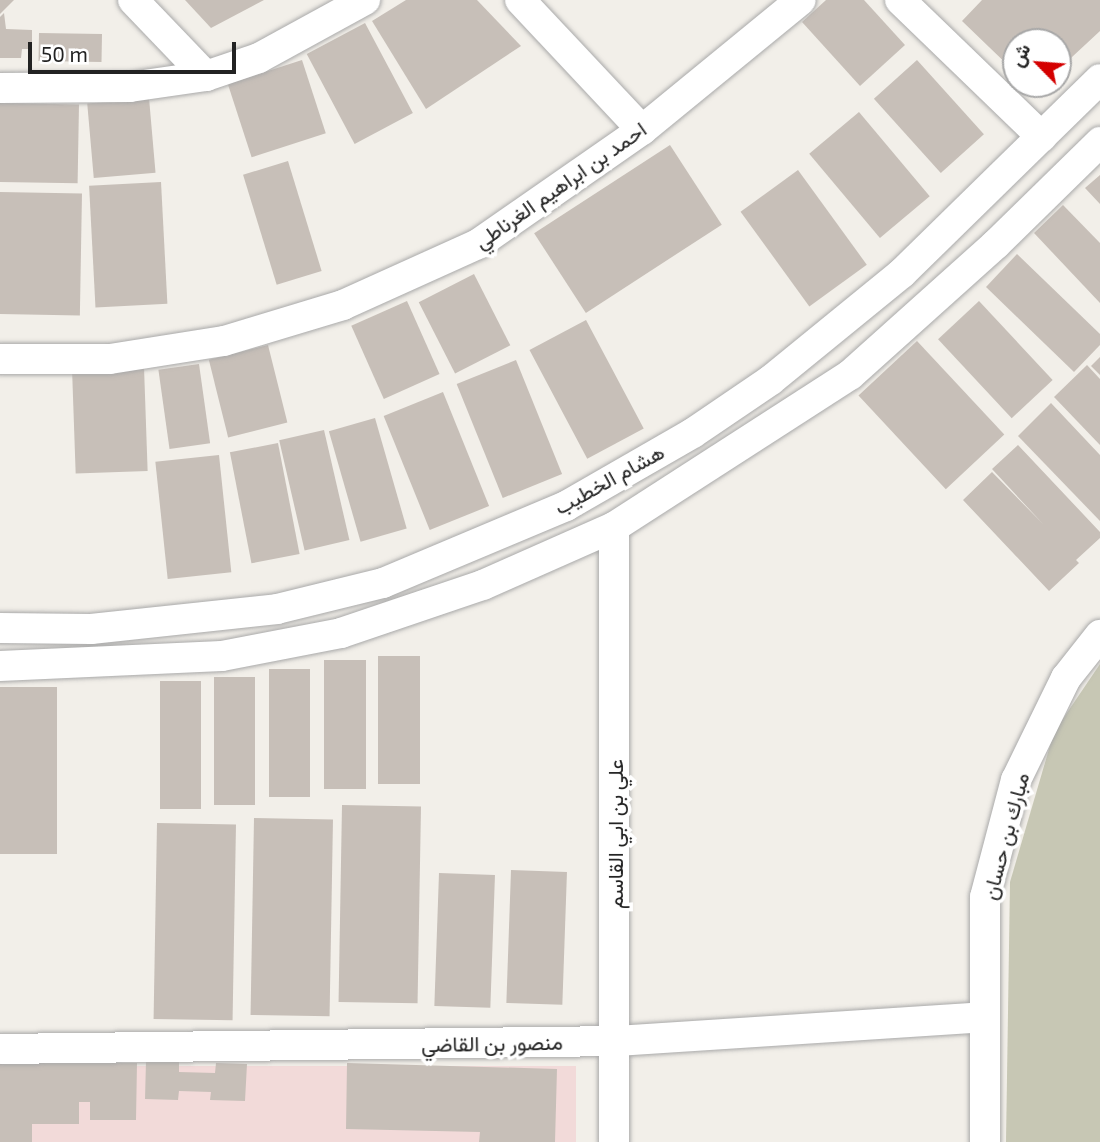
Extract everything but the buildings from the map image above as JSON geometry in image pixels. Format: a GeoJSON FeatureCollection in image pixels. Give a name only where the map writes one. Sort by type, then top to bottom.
{"type":"FeatureCollection","features":[{"type":"Feature","properties":{"kind":"street"},"geometry":{"type":"LineString","coordinates":[[133,0],[206,76]]}},
{"type":"Feature","properties":{"kind":"street"},"geometry":{"type":"LineString","coordinates":[[0,88],[130,87],[206,76],[259,58],[365,0]]}},
{"type":"Feature","properties":{"kind":"street"},"geometry":{"type":"LineString","coordinates":[[520,0],[642,130]]}},
{"type":"Feature","properties":{"kind":"street","name":"احمد بن ابراهيم الغرناطي"},"geometry":{"type":"LineString","coordinates":[[0,359],[110,359],[224,341],[343,305],[478,244],[642,130],[801,0]]}},
{"type":"Feature","properties":{"kind":"street"},"geometry":{"type":"LineString","coordinates":[[900,0],[1042,137]]}},
{"type":"Feature","properties":{"kind":"street","name":"هشام الخطيب"},"geometry":{"type":"LineString","coordinates":[[0,628],[91,629],[277,609],[383,583],[566,506],[693,433],[771,380],[902,273],[1100,79]]}},
{"type":"Feature","properties":{"kind":"street","name":"هشام الخطيب"},"geometry":{"type":"LineString","coordinates":[[0,666],[222,656],[341,633],[483,585],[614,527],[850,375],[996,244],[1100,142]]}},
{"type":"Feature","properties":{"kind":"street","name":"علي بن ابي القاسم"},"geometry":{"type":"LineString","coordinates":[[614,527],[614,1142]]}},
{"type":"Feature","properties":{"kind":"street","name":"مبارك بن حسان"},"geometry":{"type":"LineString","coordinates":[[985,1142],[985,897],[1016,780],[1066,678],[1100,635]]}},
{"type":"Feature","properties":{"kind":"street","name":"منصور بن القاضي"},"geometry":{"type":"LineString","coordinates":[[0,1048],[616,1041],[983,1017]]}},
{"type":"Feature","properties":{"kind":"shaded area"},"geometry":{"type":"Polygon","coordinates":[[[1100,664],[1100,1142],[1006,1142],[1010,882],[1054,732],[1100,664]]]}},
{"type":"Feature","properties":{"kind":"shaded area"},"geometry":{"type":"Polygon","coordinates":[[[0,1066],[576,1066],[576,1142],[0,1142],[0,1066]]]}}]}
